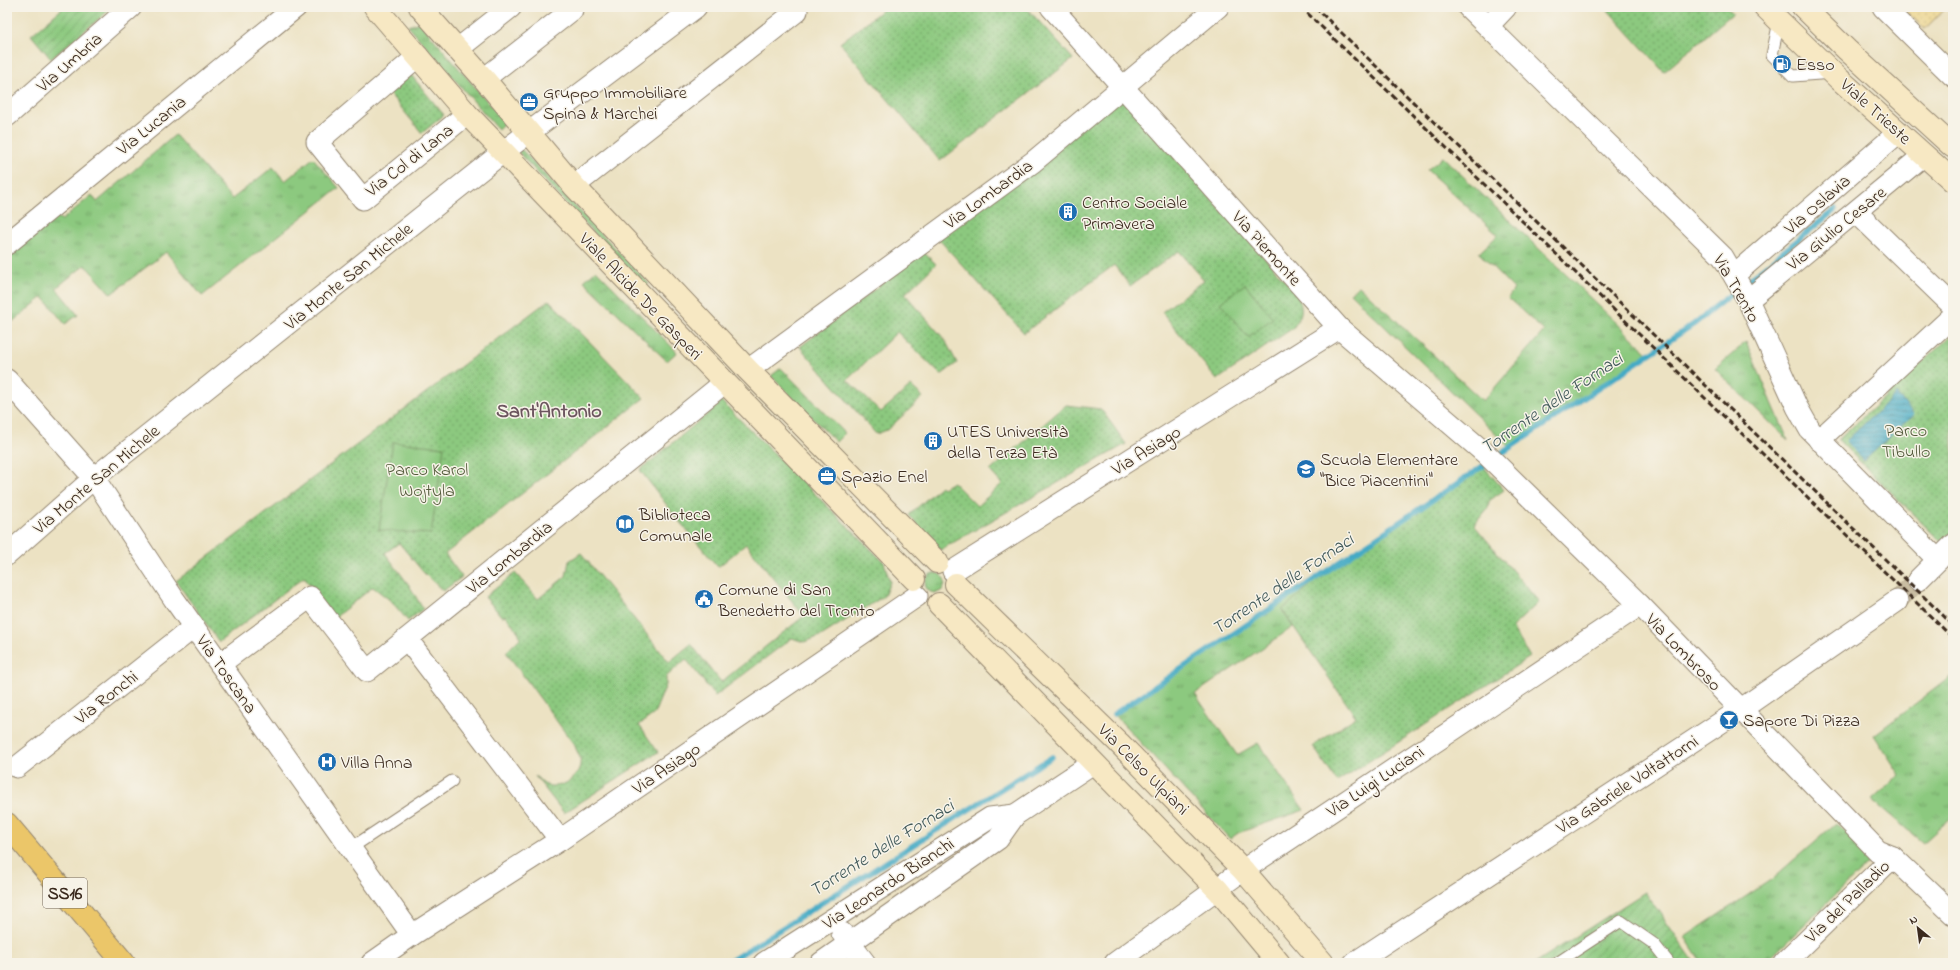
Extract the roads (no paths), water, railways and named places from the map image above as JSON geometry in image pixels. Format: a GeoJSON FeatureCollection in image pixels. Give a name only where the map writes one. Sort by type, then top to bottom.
{"type":"FeatureCollection","features":[{"type":"Feature","properties":{"kind":"main road","name":"SS16"},"geometry":{"type":"LineString","coordinates":[[7,824],[124,963]]}},
{"type":"Feature","properties":{"kind":"street","name":"Via Umbria"},"geometry":{"type":"LineString","coordinates":[[7,116],[131,7]]}},
{"type":"Feature","properties":{"kind":"street","name":"Via Lucania"},"geometry":{"type":"LineString","coordinates":[[7,244],[296,7]]}},
{"type":"Feature","properties":{"kind":"street","name":"Viale Alcide De Gasperi"},"geometry":{"type":"LineString","coordinates":[[375,7],[466,114],[724,383],[915,588]]}},
{"type":"Feature","properties":{"kind":"street","name":"Viale Alcide De Gasperi"},"geometry":{"type":"LineString","coordinates":[[420,7],[484,79],[574,186],[748,370],[949,572]]}},
{"type":"Feature","properties":{"kind":"street"},"geometry":{"type":"LineString","coordinates":[[458,49],[511,7]]}},
{"type":"Feature","properties":{"kind":"street"},"geometry":{"type":"LineString","coordinates":[[484,79],[572,10],[569,7]]}},
{"type":"Feature","properties":{"kind":"street","name":"Via Monte San Michele"},"geometry":{"type":"LineString","coordinates":[[7,555],[94,478],[528,132],[696,7]]}},
{"type":"Feature","properties":{"kind":"street"},"geometry":{"type":"LineString","coordinates":[[574,186],[797,11],[794,7]]}},
{"type":"Feature","properties":{"kind":"street","name":"Via Piemonte"},"geometry":{"type":"LineString","coordinates":[[1051,7],[1339,328],[1486,454],[1503,471]]}},
{"type":"Feature","properties":{"kind":"street","name":"Via Lombardia"},"geometry":{"type":"LineString","coordinates":[[748,370],[1033,162],[1218,7]]}},
{"type":"Feature","properties":{"kind":"street","name":"Via Trento"},"geometry":{"type":"LineString","coordinates":[[1468,7],[1710,243],[1722,257],[1748,300],[1797,407],[1806,423],[1819,440],[1938,560]]}},
{"type":"Feature","properties":{"kind":"street"},"geometry":{"type":"LineString","coordinates":[[1488,26],[1506,7]]}},
{"type":"Feature","properties":{"kind":"street","name":"Viale Trieste"},"geometry":{"type":"LineString","coordinates":[[1803,7],[1846,50],[1953,147]]}},
{"type":"Feature","properties":{"kind":"street"},"geometry":{"type":"LineString","coordinates":[[1883,7],[1953,76]]}},
{"type":"Feature","properties":{"kind":"street","name":"Viale Trieste"},"geometry":{"type":"LineString","coordinates":[[1772,14],[1833,73],[1953,181]]}},
{"type":"Feature","properties":{"kind":"street","name":"Via Col di Lana"},"geometry":{"type":"LineString","coordinates":[[418,56],[316,142],[358,193],[363,199],[466,114]]}},
{"type":"Feature","properties":{"kind":"street","name":"Via Oslavia"},"geometry":{"type":"LineString","coordinates":[[1734,275],[1899,132]]}},
{"type":"Feature","properties":{"kind":"street","name":"Via Giulio Cesare"},"geometry":{"type":"LineString","coordinates":[[1748,300],[1924,155]]}},
{"type":"Feature","properties":{"kind":"street"},"geometry":{"type":"LineString","coordinates":[[1856,212],[1953,306]]}},
{"type":"Feature","properties":{"kind":"street"},"geometry":{"type":"LineString","coordinates":[[1819,440],[1953,316]]}},
{"type":"Feature","properties":{"kind":"street","name":"Via Asiago"},"geometry":{"type":"LineString","coordinates":[[949,572],[1339,328]]}},
{"type":"Feature","properties":{"kind":"street","name":"Via Toscana"},"geometry":{"type":"LineString","coordinates":[[7,380],[94,478],[194,627],[352,848],[412,935]]}},
{"type":"Feature","properties":{"kind":"street","name":"Via Lombardia"},"geometry":{"type":"LineString","coordinates":[[220,664],[310,597],[367,671],[724,383]]}},
{"type":"Feature","properties":{"kind":"street","name":"Via Lombroso"},"geometry":{"type":"LineString","coordinates":[[1503,471],[1640,605],[1740,710],[1878,850],[1893,856],[1953,914]]}},
{"type":"Feature","properties":{"kind":"street"},"geometry":{"type":"LineString","coordinates":[[1918,580],[1953,545]]}},
{"type":"Feature","properties":{"kind":"street"},"geometry":{"type":"LineString","coordinates":[[927,563],[949,572],[955,592],[951,597],[939,604],[926,603],[915,588],[921,567],[927,563]]}},
{"type":"Feature","properties":{"kind":"street","name":"Via Celso Ulpiani"},"geometry":{"type":"LineString","coordinates":[[949,572],[1243,870],[1322,963]]}},
{"type":"Feature","properties":{"kind":"street","name":"Via Asiago"},"geometry":{"type":"LineString","coordinates":[[412,935],[560,840],[915,588]]}},
{"type":"Feature","properties":{"kind":"street","name":"Via Gabriele Voltattorni"},"geometry":{"type":"LineString","coordinates":[[1354,963],[1740,710],[1897,601]]}},
{"type":"Feature","properties":{"kind":"street","name":"Via Celso Ulpiani"},"geometry":{"type":"LineString","coordinates":[[939,604],[1218,890],[1280,963]]}},
{"type":"Feature","properties":{"kind":"street","name":"Via Luigi Luciani"},"geometry":{"type":"LineString","coordinates":[[1115,963],[1218,890],[1243,870],[1640,605]]}},
{"type":"Feature","properties":{"kind":"street","name":"Via Ronchi"},"geometry":{"type":"LineString","coordinates":[[17,767],[194,627]]}},
{"type":"Feature","properties":{"kind":"street"},"geometry":{"type":"LineString","coordinates":[[408,639],[560,840]]}},
{"type":"Feature","properties":{"kind":"street","name":"Via Leonardo Bianchi"},"geometry":{"type":"LineString","coordinates":[[821,963],[998,839],[1015,814],[1093,763]]}},
{"type":"Feature","properties":{"kind":"street","name":"Via Leonardo Bianchi"},"geometry":{"type":"LineString","coordinates":[[764,963],[990,818],[1015,814]]}},
{"type":"Feature","properties":{"kind":"street","name":"Via del Palladio"},"geometry":{"type":"LineString","coordinates":[[1784,963],[1893,856]]}},
{"type":"Feature","properties":{"kind":"street"},"geometry":{"type":"LineString","coordinates":[[832,919],[865,963]]}},
{"type":"Feature","properties":{"kind":"street"},"geometry":{"type":"LineString","coordinates":[[372,963],[412,935]]}},
{"type":"Feature","properties":{"kind":"lane"},"geometry":{"type":"LineString","coordinates":[[1772,14],[1772,55],[1793,76],[1833,73]]}},
{"type":"Feature","properties":{"kind":"lane"},"geometry":{"type":"LineString","coordinates":[[352,848],[452,781]]}},
{"type":"Feature","properties":{"kind":"lane"},"geometry":{"type":"LineString","coordinates":[[1557,963],[1621,921],[1654,944],[1669,963]]}},
{"type":"Feature","properties":{"kind":"water"},"geometry":{"type":"Polygon","coordinates":[[[1896,394],[1914,414],[1864,461],[1846,441],[1896,394]]]}},
{"type":"Feature","properties":{"kind":"waterway","name":"Torrente delle Fornaci"},"geometry":{"type":"LineString","coordinates":[[1496,457],[1694,324],[1836,209]]}},
{"type":"Feature","properties":{"kind":"waterway","name":"Torrente delle Fornaci"},"geometry":{"type":"LineString","coordinates":[[1114,714],[1489,462]]}},
{"type":"Feature","properties":{"kind":"waterway","name":"Torrente delle Fornaci"},"geometry":{"type":"LineString","coordinates":[[727,963],[1052,757]]}},
{"type":"Feature","properties":{"kind":"tunnel"},"geometry":{"type":"LineString","coordinates":[[1897,601],[1918,580]]}},
{"type":"Feature","properties":{"kind":"railway"},"geometry":{"type":"LineString","coordinates":[[1301,7],[1953,638]]}},
{"type":"Feature","properties":{"kind":"railway"},"geometry":{"type":"LineString","coordinates":[[1315,7],[1953,625]]}},
{"type":"Feature","properties":{"kind":"place","name":"Esso"},"geometry":{"type":"Point","coordinates":[1782,64]}},
{"type":"Feature","properties":{"kind":"place","name":"Gruppo Immobiliare Spina & Marchei"},"geometry":{"type":"Point","coordinates":[529,102]}},
{"type":"Feature","properties":{"kind":"place","name":"Centro Sociale Primavera"},"geometry":{"type":"Point","coordinates":[1068,212]}},
{"type":"Feature","properties":{"kind":"place","name":"UTES Università della Terza Età"},"geometry":{"type":"Point","coordinates":[933,441]}},
{"type":"Feature","properties":{"kind":"place","name":"Scuola Elementare \"Bice Piacentini\""},"geometry":{"type":"Point","coordinates":[1306,469]}},
{"type":"Feature","properties":{"kind":"place","name":"Spazio Enel"},"geometry":{"type":"Point","coordinates":[827,476]}},
{"type":"Feature","properties":{"kind":"place","name":"Biblioteca Comunale"},"geometry":{"type":"Point","coordinates":[625,524]}},
{"type":"Feature","properties":{"kind":"place","name":"Comune di San Benedetto del Tronto"},"geometry":{"type":"Point","coordinates":[704,599]}},
{"type":"Feature","properties":{"kind":"place","name":"Sapore Di Pizza"},"geometry":{"type":"Point","coordinates":[1729,720]}},
{"type":"Feature","properties":{"kind":"place","name":"Villa Anna"},"geometry":{"type":"Point","coordinates":[327,762]}},
{"type":"Feature","properties":{"kind":"district","name":"Sant'Antonio"},"geometry":{"type":"Point","coordinates":[549,410]}},
{"type":"Feature","properties":{"kind":"park label","name":"Parco Tibullo"},"geometry":{"type":"Point","coordinates":[1906,440]}},
{"type":"Feature","properties":{"kind":"park label","name":"Parco Karol Wojtyla"},"geometry":{"type":"Point","coordinates":[427,479]}}]}
